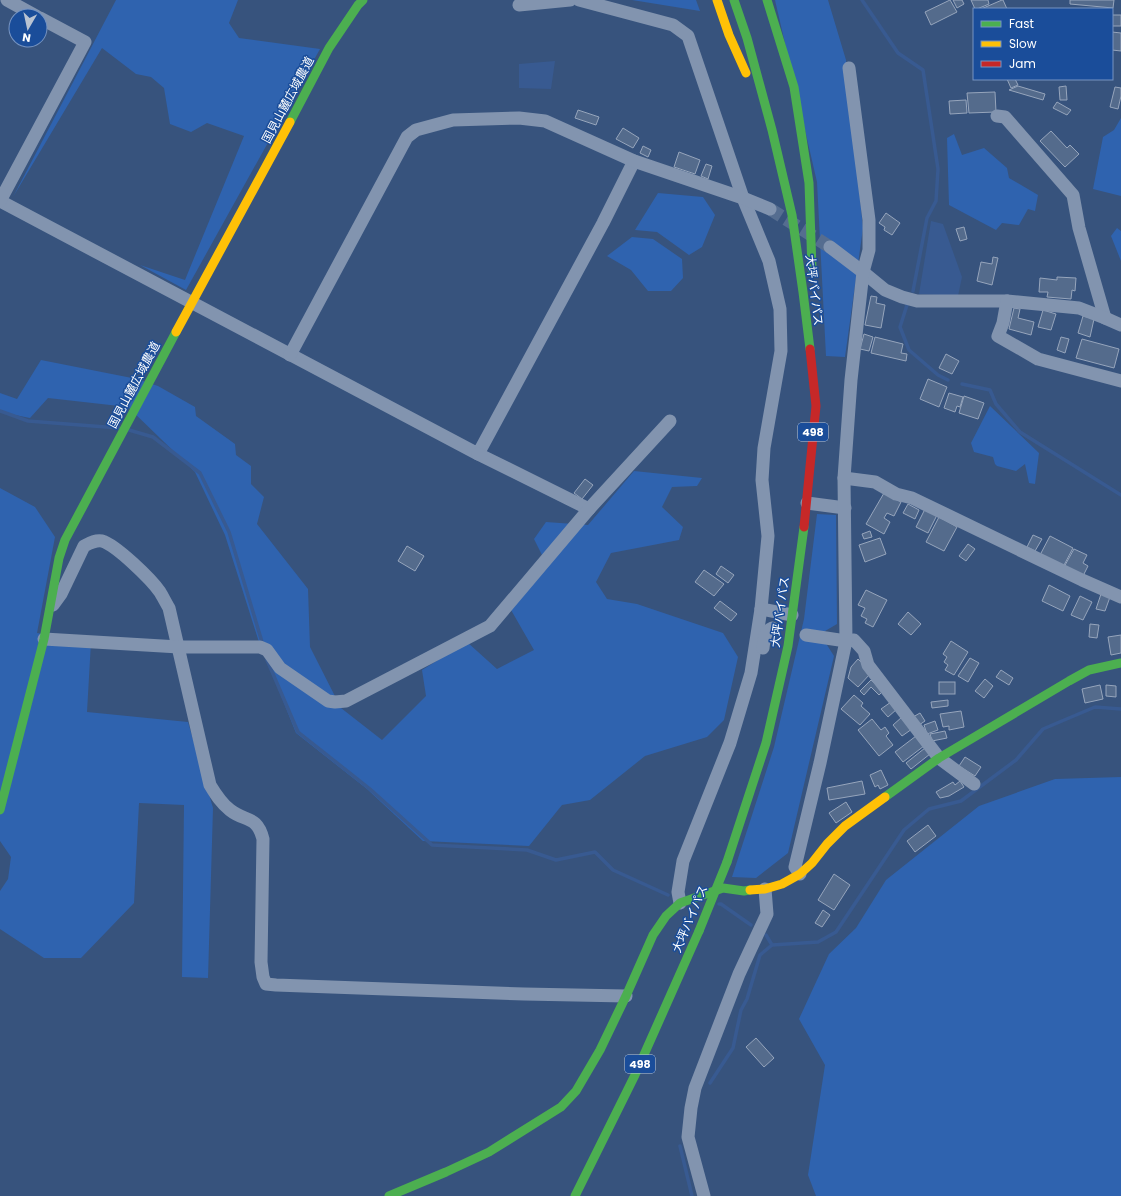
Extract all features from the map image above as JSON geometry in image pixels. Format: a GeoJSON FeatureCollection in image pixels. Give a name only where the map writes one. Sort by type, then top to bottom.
{"type":"FeatureCollection","features":[{"type":"Feature","properties":{"kind":"main road","name":"国見山麓広域農道"},"geometry":{"type":"LineString","coordinates":[[0,810],[44,640],[59,558],[65,540],[191,303],[306,94],[328,48],[363,0]]}},
{"type":"Feature","properties":{"kind":"main road"},"geometry":{"type":"LineString","coordinates":[[717,0],[729,35],[772,130]]}},
{"type":"Feature","properties":{"kind":"main road","name":"大坪バイパス"},"geometry":{"type":"LineString","coordinates":[[575,1196],[635,1075],[699,930],[726,862],[766,743],[788,646],[807,503],[816,406],[803,292],[792,215],[772,130],[747,38],[734,0]]}},
{"type":"Feature","properties":{"kind":"main road"},"geometry":{"type":"LineString","coordinates":[[767,0],[794,88],[809,183],[812,278]]}},
{"type":"Feature","properties":{"kind":"main road"},"geometry":{"type":"LineString","coordinates":[[812,294],[816,406]]}},
{"type":"Feature","properties":{"kind":"main road"},"geometry":{"type":"LineString","coordinates":[[389,1196],[490,1152],[562,1107],[576,1091],[600,1050],[653,935],[666,916],[680,903],[723,888],[744,891],[765,889],[782,884],[800,874],[812,863],[827,844],[846,826],[939,758],[1090,670],[1121,663]]}},
{"type":"Feature","properties":{"kind":"street"},"geometry":{"type":"LineString","coordinates":[[7,0],[22,8]]}},
{"type":"Feature","properties":{"kind":"street"},"geometry":{"type":"LineString","coordinates":[[519,5],[570,0]]}},
{"type":"Feature","properties":{"kind":"street"},"geometry":{"type":"LineString","coordinates":[[579,0],[673,25],[688,36],[743,198],[769,261],[780,309],[781,351],[764,448],[762,480],[768,536],[761,609],[751,673],[730,743],[683,861],[678,892],[680,903]]}},
{"type":"Feature","properties":{"kind":"street"},"geometry":{"type":"LineString","coordinates":[[48,22],[85,42],[0,201],[478,454],[589,509]]}},
{"type":"Feature","properties":{"kind":"street"},"geometry":{"type":"LineString","coordinates":[[800,874],[795,867],[820,763],[846,641],[844,478],[851,380],[863,272],[869,250],[869,220],[849,68]]}},
{"type":"Feature","properties":{"kind":"street"},"geometry":{"type":"LineString","coordinates":[[997,116],[1006,117],[1073,195],[1079,228],[1105,318]]}},
{"type":"Feature","properties":{"kind":"street"},"geometry":{"type":"LineString","coordinates":[[290,355],[407,137],[416,130],[453,120],[519,118],[545,121],[634,161],[743,198],[770,209]]}},
{"type":"Feature","properties":{"kind":"street"},"geometry":{"type":"LineString","coordinates":[[478,454],[603,223],[634,161]]}},
{"type":"Feature","properties":{"kind":"street"},"geometry":{"type":"LineString","coordinates":[[830,247],[885,290],[902,298],[917,301],[1007,301],[1079,308],[1121,325]]}},
{"type":"Feature","properties":{"kind":"street"},"geometry":{"type":"LineString","coordinates":[[1007,301],[1003,323],[998,336],[1038,359],[1121,381]]}},
{"type":"Feature","properties":{"kind":"street"},"geometry":{"type":"LineString","coordinates":[[44,640],[179,648],[260,647],[267,650],[280,668],[328,701],[346,701],[490,626],[589,509],[670,421]]}},
{"type":"Feature","properties":{"kind":"street"},"geometry":{"type":"LineString","coordinates":[[844,478],[875,482],[896,494],[912,498],[1082,580],[1121,597]]}},
{"type":"Feature","properties":{"kind":"street"},"geometry":{"type":"LineString","coordinates":[[807,503],[845,508]]}},
{"type":"Feature","properties":{"kind":"street"},"geometry":{"type":"LineString","coordinates":[[49,609],[61,594],[84,546],[91,542],[100,541],[110,544],[146,575],[160,592],[169,608],[210,785],[218,799],[230,810],[254,822],[260,829],[263,839],[261,962],[263,977],[266,984],[430,991],[626,996]]}},
{"type":"Feature","properties":{"kind":"street"},"geometry":{"type":"LineString","coordinates":[[761,609],[792,615]]}},
{"type":"Feature","properties":{"kind":"street"},"geometry":{"type":"LineString","coordinates":[[751,673],[758,670],[766,632],[768,629],[772,628]]}},
{"type":"Feature","properties":{"kind":"street"},"geometry":{"type":"LineString","coordinates":[[806,635],[846,641],[854,640],[864,651],[868,665],[939,758],[974,784]]}},
{"type":"Feature","properties":{"kind":"street"},"geometry":{"type":"LineString","coordinates":[[704,1196],[688,1138],[691,1108],[695,1088],[739,974],[767,914],[765,889]]}},
{"type":"Feature","properties":{"kind":"shaded area"},"geometry":{"type":"Polygon","coordinates":[[[116,0],[238,0],[229,23],[239,38],[320,49],[186,290],[140,265],[185,280],[244,136],[207,123],[191,132],[170,124],[164,88],[151,77],[136,74],[102,48],[13,197],[116,0]]]}},
{"type":"Feature","properties":{"kind":"shaded area"},"geometry":{"type":"Polygon","coordinates":[[[632,0],[696,0],[700,11],[632,0]]]}},
{"type":"Feature","properties":{"kind":"shaded area"},"geometry":{"type":"Polygon","coordinates":[[[775,0],[828,0],[846,60],[863,228],[845,357],[826,356],[817,182],[775,0]]]}},
{"type":"Feature","properties":{"kind":"shaded area"},"geometry":{"type":"Polygon","coordinates":[[[555,61],[551,89],[519,88],[519,64],[555,61]]]}},
{"type":"Feature","properties":{"kind":"shaded area"},"geometry":{"type":"Polygon","coordinates":[[[1121,118],[1121,196],[1093,189],[1103,137],[1114,130],[1121,118]]]}},
{"type":"Feature","properties":{"kind":"shaded area"},"geometry":{"type":"Polygon","coordinates":[[[954,134],[962,155],[984,148],[1007,168],[1009,178],[1038,195],[1035,211],[1028,209],[1019,225],[1002,223],[996,230],[949,205],[947,138],[954,134]]]}},
{"type":"Feature","properties":{"kind":"shaded area"},"geometry":{"type":"Polygon","coordinates":[[[658,193],[703,197],[715,215],[702,247],[689,255],[657,232],[635,230],[658,193]]]}},
{"type":"Feature","properties":{"kind":"shaded area"},"geometry":{"type":"Polygon","coordinates":[[[931,221],[943,224],[962,277],[958,296],[919,294],[931,221]]]}},
{"type":"Feature","properties":{"kind":"shaded area"},"geometry":{"type":"Polygon","coordinates":[[[1117,228],[1121,231],[1121,261],[1111,236],[1117,228]]]}},
{"type":"Feature","properties":{"kind":"shaded area"},"geometry":{"type":"Polygon","coordinates":[[[632,237],[653,239],[682,259],[683,278],[671,291],[648,291],[631,270],[607,256],[632,237]]]}},
{"type":"Feature","properties":{"kind":"shaded area"},"geometry":{"type":"Polygon","coordinates":[[[41,360],[137,379],[158,386],[195,407],[196,416],[235,444],[236,455],[251,466],[251,484],[264,497],[257,524],[308,589],[310,647],[341,708],[382,740],[426,696],[422,670],[467,642],[497,669],[534,650],[511,610],[548,567],[534,539],[546,522],[588,525],[634,471],[702,478],[697,486],[672,487],[662,507],[683,527],[679,540],[611,553],[596,582],[607,599],[637,604],[723,633],[738,657],[724,720],[707,737],[645,756],[590,800],[562,805],[529,846],[423,841],[367,789],[296,733],[258,639],[225,535],[195,472],[128,407],[48,398],[30,418],[0,412],[0,393],[17,399],[41,360]]]}},
{"type":"Feature","properties":{"kind":"shaded area"},"geometry":{"type":"Polygon","coordinates":[[[990,406],[1039,453],[1035,484],[1029,483],[1025,464],[1016,471],[997,466],[993,457],[974,452],[971,443],[990,406]]]}},
{"type":"Feature","properties":{"kind":"shaded area"},"geometry":{"type":"Polygon","coordinates":[[[0,488],[35,507],[55,537],[37,633],[91,642],[87,712],[188,722],[213,808],[208,978],[182,977],[184,805],[139,803],[134,903],[81,958],[44,958],[0,929],[0,891],[8,879],[11,857],[0,841],[0,488]]]}},
{"type":"Feature","properties":{"kind":"shaded area"},"geometry":{"type":"Polygon","coordinates":[[[817,514],[836,515],[837,624],[820,634],[834,656],[788,853],[756,878],[732,877],[774,747],[804,619],[817,514]]]}},
{"type":"Feature","properties":{"kind":"shaded area"},"geometry":{"type":"Polygon","coordinates":[[[1121,777],[1121,1196],[816,1196],[808,1175],[825,1065],[799,1019],[829,954],[856,928],[886,880],[979,806],[1055,779],[1121,777]]]}},
{"type":"Feature","properties":{"kind":"building"},"geometry":{"type":"Polygon","coordinates":[[[950,0],[957,12],[931,25],[925,12],[950,0]]]}},
{"type":"Feature","properties":{"kind":"building"},"geometry":{"type":"Polygon","coordinates":[[[953,0],[962,0],[964,4],[957,8],[953,0]]]}},
{"type":"Feature","properties":{"kind":"building"},"geometry":{"type":"Polygon","coordinates":[[[971,0],[988,0],[989,4],[979,8],[975,8],[971,0]]]}},
{"type":"Feature","properties":{"kind":"building"},"geometry":{"type":"Polygon","coordinates":[[[1002,0],[1007,8],[983,8],[1002,0]]]}},
{"type":"Feature","properties":{"kind":"building"},"geometry":{"type":"Polygon","coordinates":[[[1070,0],[1114,0],[1113,8],[1070,4],[1070,0]]]}},
{"type":"Feature","properties":{"kind":"building"},"geometry":{"type":"Polygon","coordinates":[[[1113,15],[1121,15],[1121,26],[1113,26],[1113,15]]]}},
{"type":"Feature","properties":{"kind":"building"},"geometry":{"type":"Polygon","coordinates":[[[1113,32],[1121,33],[1121,51],[1113,50],[1113,32]]]}},
{"type":"Feature","properties":{"kind":"building"},"geometry":{"type":"Polygon","coordinates":[[[1007,80],[1016,80],[1018,85],[1011,88],[1007,80]]]}},
{"type":"Feature","properties":{"kind":"building"},"geometry":{"type":"Polygon","coordinates":[[[1018,86],[1045,94],[1043,100],[1009,90],[1018,86]]]}},
{"type":"Feature","properties":{"kind":"building"},"geometry":{"type":"Polygon","coordinates":[[[1066,86],[1067,100],[1060,100],[1059,87],[1066,86]]]}},
{"type":"Feature","properties":{"kind":"building"},"geometry":{"type":"Polygon","coordinates":[[[1115,87],[1121,88],[1118,109],[1110,107],[1115,87]]]}},
{"type":"Feature","properties":{"kind":"building"},"geometry":{"type":"Polygon","coordinates":[[[995,92],[996,112],[969,113],[967,93],[995,92]]]}},
{"type":"Feature","properties":{"kind":"building"},"geometry":{"type":"Polygon","coordinates":[[[966,100],[967,113],[950,114],[949,101],[966,100]]]}},
{"type":"Feature","properties":{"kind":"building"},"geometry":{"type":"Polygon","coordinates":[[[1057,102],[1071,110],[1067,115],[1053,108],[1057,102]]]}},
{"type":"Feature","properties":{"kind":"building"},"geometry":{"type":"Polygon","coordinates":[[[578,110],[599,117],[596,125],[575,118],[578,110]]]}},
{"type":"Feature","properties":{"kind":"building"},"geometry":{"type":"Polygon","coordinates":[[[623,128],[639,138],[633,148],[616,139],[623,128]]]}},
{"type":"Feature","properties":{"kind":"building"},"geometry":{"type":"Polygon","coordinates":[[[1051,131],[1067,148],[1070,145],[1079,154],[1065,167],[1040,141],[1051,131]]]}},
{"type":"Feature","properties":{"kind":"building"},"geometry":{"type":"Polygon","coordinates":[[[643,146],[651,150],[648,157],[640,153],[643,146]]]}},
{"type":"Feature","properties":{"kind":"building"},"geometry":{"type":"Polygon","coordinates":[[[679,152],[700,160],[695,174],[674,167],[679,152]]]}},
{"type":"Feature","properties":{"kind":"building"},"geometry":{"type":"Polygon","coordinates":[[[706,164],[712,166],[708,179],[701,176],[706,164]]]}},
{"type":"Feature","properties":{"kind":"building"},"geometry":{"type":"Polygon","coordinates":[[[886,213],[900,223],[892,235],[884,230],[885,227],[879,223],[886,213]]]}},
{"type":"Feature","properties":{"kind":"building"},"geometry":{"type":"Polygon","coordinates":[[[964,227],[967,239],[960,241],[956,229],[964,227]]]}},
{"type":"Feature","properties":{"kind":"building"},"geometry":{"type":"Polygon","coordinates":[[[993,257],[998,258],[992,285],[977,281],[981,262],[992,264],[993,257]]]}},
{"type":"Feature","properties":{"kind":"building"},"geometry":{"type":"Polygon","coordinates":[[[1057,277],[1076,278],[1075,291],[1072,290],[1071,299],[1047,297],[1048,292],[1039,292],[1040,278],[1057,280],[1057,277]]]}},
{"type":"Feature","properties":{"kind":"building"},"geometry":{"type":"Polygon","coordinates":[[[871,296],[877,297],[876,303],[885,305],[881,328],[865,325],[871,296]]]}},
{"type":"Feature","properties":{"kind":"building"},"geometry":{"type":"Polygon","coordinates":[[[1014,308],[1020,309],[1018,318],[1034,322],[1031,335],[1009,329],[1014,308]]]}},
{"type":"Feature","properties":{"kind":"building"},"geometry":{"type":"Polygon","coordinates":[[[1043,310],[1056,314],[1051,330],[1038,327],[1043,310]]]}},
{"type":"Feature","properties":{"kind":"building"},"geometry":{"type":"Polygon","coordinates":[[[1083,316],[1094,319],[1090,337],[1078,333],[1083,316]]]}},
{"type":"Feature","properties":{"kind":"building"},"geometry":{"type":"Polygon","coordinates":[[[864,334],[873,337],[869,351],[860,349],[864,334]]]}},
{"type":"Feature","properties":{"kind":"building"},"geometry":{"type":"Polygon","coordinates":[[[875,337],[903,344],[901,353],[907,354],[906,361],[871,353],[875,337]]]}},
{"type":"Feature","properties":{"kind":"building"},"geometry":{"type":"Polygon","coordinates":[[[1061,337],[1069,339],[1065,353],[1057,350],[1061,337]]]}},
{"type":"Feature","properties":{"kind":"building"},"geometry":{"type":"Polygon","coordinates":[[[1082,339],[1119,349],[1114,368],[1076,358],[1082,339]]]}},
{"type":"Feature","properties":{"kind":"building"},"geometry":{"type":"Polygon","coordinates":[[[946,354],[959,361],[952,374],[939,368],[946,354]]]}},
{"type":"Feature","properties":{"kind":"building"},"geometry":{"type":"Polygon","coordinates":[[[928,379],[947,387],[939,407],[920,399],[928,379]]]}},
{"type":"Feature","properties":{"kind":"building"},"geometry":{"type":"Polygon","coordinates":[[[949,393],[963,397],[960,407],[957,406],[955,412],[944,408],[949,393]]]}},
{"type":"Feature","properties":{"kind":"building"},"geometry":{"type":"Polygon","coordinates":[[[964,396],[984,403],[978,419],[959,413],[964,396]]]}},
{"type":"Feature","properties":{"kind":"building"},"geometry":{"type":"Polygon","coordinates":[[[585,479],[593,485],[582,499],[574,493],[585,479]]]}},
{"type":"Feature","properties":{"kind":"building"},"geometry":{"type":"Polygon","coordinates":[[[884,493],[901,502],[894,516],[887,513],[884,518],[890,522],[884,534],[866,524],[884,493]]]}},
{"type":"Feature","properties":{"kind":"building"},"geometry":{"type":"Polygon","coordinates":[[[908,504],[919,510],[915,519],[903,513],[908,504]]]}},
{"type":"Feature","properties":{"kind":"building"},"geometry":{"type":"Polygon","coordinates":[[[925,509],[937,515],[928,533],[916,527],[925,509]]]}},
{"type":"Feature","properties":{"kind":"building"},"geometry":{"type":"Polygon","coordinates":[[[939,517],[957,527],[944,551],[926,542],[939,517]]]}},
{"type":"Feature","properties":{"kind":"building"},"geometry":{"type":"Polygon","coordinates":[[[870,531],[872,537],[864,539],[862,534],[870,531]]]}},
{"type":"Feature","properties":{"kind":"building"},"geometry":{"type":"Polygon","coordinates":[[[1033,535],[1042,539],[1035,551],[1027,547],[1033,535]]]}},
{"type":"Feature","properties":{"kind":"building"},"geometry":{"type":"Polygon","coordinates":[[[1050,536],[1073,548],[1063,567],[1040,555],[1050,536]]]}},
{"type":"Feature","properties":{"kind":"building"},"geometry":{"type":"Polygon","coordinates":[[[880,538],[886,554],[865,562],[859,545],[880,538]]]}},
{"type":"Feature","properties":{"kind":"building"},"geometry":{"type":"Polygon","coordinates":[[[968,544],[975,549],[966,561],[959,556],[968,544]]]}},
{"type":"Feature","properties":{"kind":"building"},"geometry":{"type":"Polygon","coordinates":[[[407,546],[424,556],[415,571],[398,561],[407,546]]]}},
{"type":"Feature","properties":{"kind":"building"},"geometry":{"type":"Polygon","coordinates":[[[1074,549],[1087,555],[1083,563],[1088,566],[1083,576],[1064,567],[1074,549]]]}},
{"type":"Feature","properties":{"kind":"building"},"geometry":{"type":"Polygon","coordinates":[[[721,566],[734,575],[728,583],[716,574],[721,566]]]}},
{"type":"Feature","properties":{"kind":"building"},"geometry":{"type":"Polygon","coordinates":[[[704,570],[724,584],[714,596],[695,582],[704,570]]]}},
{"type":"Feature","properties":{"kind":"building"},"geometry":{"type":"Polygon","coordinates":[[[1049,585],[1070,596],[1063,611],[1042,601],[1049,585]]]}},
{"type":"Feature","properties":{"kind":"building"},"geometry":{"type":"Polygon","coordinates":[[[866,590],[887,600],[873,627],[865,623],[867,619],[861,616],[865,608],[858,605],[866,590]]]}},
{"type":"Feature","properties":{"kind":"building"},"geometry":{"type":"Polygon","coordinates":[[[1101,594],[1110,597],[1105,611],[1096,609],[1101,594]]]}},
{"type":"Feature","properties":{"kind":"building"},"geometry":{"type":"Polygon","coordinates":[[[1080,596],[1092,602],[1083,620],[1071,615],[1080,596]]]}},
{"type":"Feature","properties":{"kind":"building"},"geometry":{"type":"Polygon","coordinates":[[[720,601],[737,614],[731,621],[714,608],[720,601]]]}},
{"type":"Feature","properties":{"kind":"building"},"geometry":{"type":"Polygon","coordinates":[[[908,612],[921,624],[911,635],[898,624],[908,612]]]}},
{"type":"Feature","properties":{"kind":"building"},"geometry":{"type":"Polygon","coordinates":[[[1090,624],[1099,625],[1097,638],[1089,637],[1090,624]]]}},
{"type":"Feature","properties":{"kind":"building"},"geometry":{"type":"Polygon","coordinates":[[[1121,635],[1121,653],[1111,655],[1108,637],[1121,635]]]}},
{"type":"Feature","properties":{"kind":"building"},"geometry":{"type":"Polygon","coordinates":[[[951,641],[968,652],[954,675],[945,670],[948,665],[944,662],[947,657],[943,654],[951,641]]]}},
{"type":"Feature","properties":{"kind":"building"},"geometry":{"type":"Polygon","coordinates":[[[970,658],[979,663],[968,682],[958,676],[970,658]]]}},
{"type":"Feature","properties":{"kind":"building"},"geometry":{"type":"Polygon","coordinates":[[[858,659],[870,674],[858,687],[848,678],[851,667],[858,659]]]}},
{"type":"Feature","properties":{"kind":"building"},"geometry":{"type":"Polygon","coordinates":[[[1001,670],[1013,678],[1009,685],[996,677],[1001,670]]]}},
{"type":"Feature","properties":{"kind":"building"},"geometry":{"type":"Polygon","coordinates":[[[985,679],[993,686],[984,698],[975,691],[985,679]]]}},
{"type":"Feature","properties":{"kind":"building"},"geometry":{"type":"Polygon","coordinates":[[[871,680],[883,691],[879,695],[871,687],[864,695],[860,691],[871,680]]]}},
{"type":"Feature","properties":{"kind":"building"},"geometry":{"type":"Polygon","coordinates":[[[939,682],[955,682],[955,694],[939,694],[939,682]]]}},
{"type":"Feature","properties":{"kind":"building"},"geometry":{"type":"Polygon","coordinates":[[[1100,685],[1103,699],[1085,703],[1082,689],[1100,685]]]}},
{"type":"Feature","properties":{"kind":"building"},"geometry":{"type":"Polygon","coordinates":[[[1106,685],[1116,686],[1116,697],[1106,696],[1106,685]]]}},
{"type":"Feature","properties":{"kind":"building"},"geometry":{"type":"Polygon","coordinates":[[[854,695],[863,703],[861,706],[870,714],[860,725],[841,709],[854,695]]]}},
{"type":"Feature","properties":{"kind":"building"},"geometry":{"type":"Polygon","coordinates":[[[948,700],[948,706],[932,708],[931,702],[948,700]]]}},
{"type":"Feature","properties":{"kind":"building"},"geometry":{"type":"Polygon","coordinates":[[[891,702],[897,709],[888,717],[881,709],[891,702]]]}},
{"type":"Feature","properties":{"kind":"building"},"geometry":{"type":"Polygon","coordinates":[[[961,711],[964,727],[949,730],[949,726],[943,727],[940,714],[961,711]]]}},
{"type":"Feature","properties":{"kind":"building"},"geometry":{"type":"Polygon","coordinates":[[[920,713],[925,721],[919,725],[913,717],[920,713]]]}},
{"type":"Feature","properties":{"kind":"building"},"geometry":{"type":"Polygon","coordinates":[[[902,717],[912,729],[902,736],[893,725],[902,717]]]}},
{"type":"Feature","properties":{"kind":"building"},"geometry":{"type":"Polygon","coordinates":[[[872,719],[881,730],[885,727],[889,733],[886,736],[893,745],[879,756],[858,730],[872,719]]]}},
{"type":"Feature","properties":{"kind":"building"},"geometry":{"type":"Polygon","coordinates":[[[935,721],[938,730],[927,734],[924,725],[935,721]]]}},
{"type":"Feature","properties":{"kind":"building"},"geometry":{"type":"Polygon","coordinates":[[[945,731],[947,738],[932,741],[930,734],[945,731]]]}},
{"type":"Feature","properties":{"kind":"building"},"geometry":{"type":"Polygon","coordinates":[[[916,736],[924,746],[903,762],[895,752],[916,736]]]}},
{"type":"Feature","properties":{"kind":"building"},"geometry":{"type":"Polygon","coordinates":[[[925,748],[930,754],[911,769],[906,763],[925,748]]]}},
{"type":"Feature","properties":{"kind":"building"},"geometry":{"type":"Polygon","coordinates":[[[965,757],[981,767],[975,776],[959,766],[965,757]]]}},
{"type":"Feature","properties":{"kind":"building"},"geometry":{"type":"Polygon","coordinates":[[[881,770],[888,785],[880,789],[878,785],[875,787],[870,775],[881,770]]]}},
{"type":"Feature","properties":{"kind":"building"},"geometry":{"type":"Polygon","coordinates":[[[862,781],[865,794],[829,800],[827,788],[862,781]]]}},
{"type":"Feature","properties":{"kind":"building"},"geometry":{"type":"Polygon","coordinates":[[[960,781],[964,787],[949,796],[940,798],[936,792],[953,782],[955,785],[960,781]]]}},
{"type":"Feature","properties":{"kind":"building"},"geometry":{"type":"Polygon","coordinates":[[[846,802],[852,812],[836,823],[829,813],[846,802]]]}},
{"type":"Feature","properties":{"kind":"building"},"geometry":{"type":"Polygon","coordinates":[[[928,825],[936,836],[915,852],[907,841],[928,825]]]}},
{"type":"Feature","properties":{"kind":"building"},"geometry":{"type":"Polygon","coordinates":[[[834,874],[850,885],[834,910],[818,900],[834,874]]]}},
{"type":"Feature","properties":{"kind":"building"},"geometry":{"type":"Polygon","coordinates":[[[823,910],[830,915],[822,927],[815,923],[823,910]]]}},
{"type":"Feature","properties":{"kind":"building"},"geometry":{"type":"Polygon","coordinates":[[[756,1038],[774,1058],[764,1067],[746,1047],[756,1038]]]}},
{"type":"Feature","properties":{"kind":"waterway"},"geometry":{"type":"LineString","coordinates":[[862,0],[898,53],[923,70],[938,169],[936,201],[927,218],[913,291]]}},
{"type":"Feature","properties":{"kind":"waterway"},"geometry":{"type":"LineString","coordinates":[[907,305],[900,327],[909,350],[938,375],[948,380]]}},
{"type":"Feature","properties":{"kind":"waterway"},"geometry":{"type":"LineString","coordinates":[[962,384],[990,390],[996,404],[1020,432],[1121,495]]}},
{"type":"Feature","properties":{"kind":"waterway"},"geometry":{"type":"LineString","coordinates":[[0,411],[28,421],[119,428]]}},
{"type":"Feature","properties":{"kind":"waterway"},"geometry":{"type":"LineString","coordinates":[[129,430],[153,437],[200,473],[229,532],[262,642]]}},
{"type":"Feature","properties":{"kind":"waterway"},"geometry":{"type":"LineString","coordinates":[[267,660],[298,732],[370,789],[432,845],[527,850],[556,860],[595,852],[613,870],[668,895]]}},
{"type":"Feature","properties":{"kind":"waterway"},"geometry":{"type":"LineString","coordinates":[[710,1083],[733,1048],[741,1010],[747,999],[760,955],[772,945],[818,942],[836,932],[904,830],[929,809],[961,801],[1016,760],[1043,729],[1095,707],[1121,709]]}},
{"type":"Feature","properties":{"kind":"waterway"},"geometry":{"type":"LineString","coordinates":[[719,904],[751,925]]}},
{"type":"Feature","properties":{"kind":"waterway"},"geometry":{"type":"LineString","coordinates":[[766,935],[772,945]]}},
{"type":"Feature","properties":{"kind":"waterway"},"geometry":{"type":"LineString","coordinates":[[680,1146],[692,1196]]}},
{"type":"Feature","properties":{"kind":"tunnel"},"geometry":{"type":"LineString","coordinates":[[770,209],[830,247]]}},
{"type":"Feature","properties":{"kind":"traffic: fast"},"geometry":{"type":"LineString","coordinates":[[290,122],[329,48],[363,0]]}},
{"type":"Feature","properties":{"kind":"traffic: fast"},"geometry":{"type":"LineString","coordinates":[[734,0],[747,38],[772,130],[792,215],[810,349]]}},
{"type":"Feature","properties":{"kind":"traffic: fast"},"geometry":{"type":"LineString","coordinates":[[767,0],[794,87],[809,183],[812,269]]}},
{"type":"Feature","properties":{"kind":"traffic: fast"},"geometry":{"type":"LineString","coordinates":[[0,810],[44,639],[59,558],[65,540],[176,332]]}},
{"type":"Feature","properties":{"kind":"traffic: fast"},"geometry":{"type":"LineString","coordinates":[[727,862],[766,743],[788,646],[804,527]]}},
{"type":"Feature","properties":{"kind":"traffic: fast"},"geometry":{"type":"LineString","coordinates":[[885,797],[939,758],[1069,681],[1089,670],[1121,663]]}},
{"type":"Feature","properties":{"kind":"traffic: fast"},"geometry":{"type":"LineString","coordinates":[[699,931],[727,862]]}},
{"type":"Feature","properties":{"kind":"traffic: fast"},"geometry":{"type":"LineString","coordinates":[[389,1196],[489,1152],[561,1107],[576,1091],[600,1050],[653,935],[666,916],[680,903],[723,888],[744,891],[750,890]]}},
{"type":"Feature","properties":{"kind":"traffic: fast"},"geometry":{"type":"LineString","coordinates":[[575,1196],[635,1075],[699,931]]}},
{"type":"Feature","properties":{"kind":"traffic: slow"},"geometry":{"type":"LineString","coordinates":[[717,0],[729,35],[746,73]]}},
{"type":"Feature","properties":{"kind":"traffic: slow"},"geometry":{"type":"LineString","coordinates":[[176,332],[290,122]]}},
{"type":"Feature","properties":{"kind":"traffic: slow"},"geometry":{"type":"LineString","coordinates":[[750,890],[765,889],[782,884],[800,874],[812,863],[827,844],[845,826],[885,797]]}},
{"type":"Feature","properties":{"kind":"traffic: jam"},"geometry":{"type":"LineString","coordinates":[[804,527],[816,406],[810,349]]}}]}
